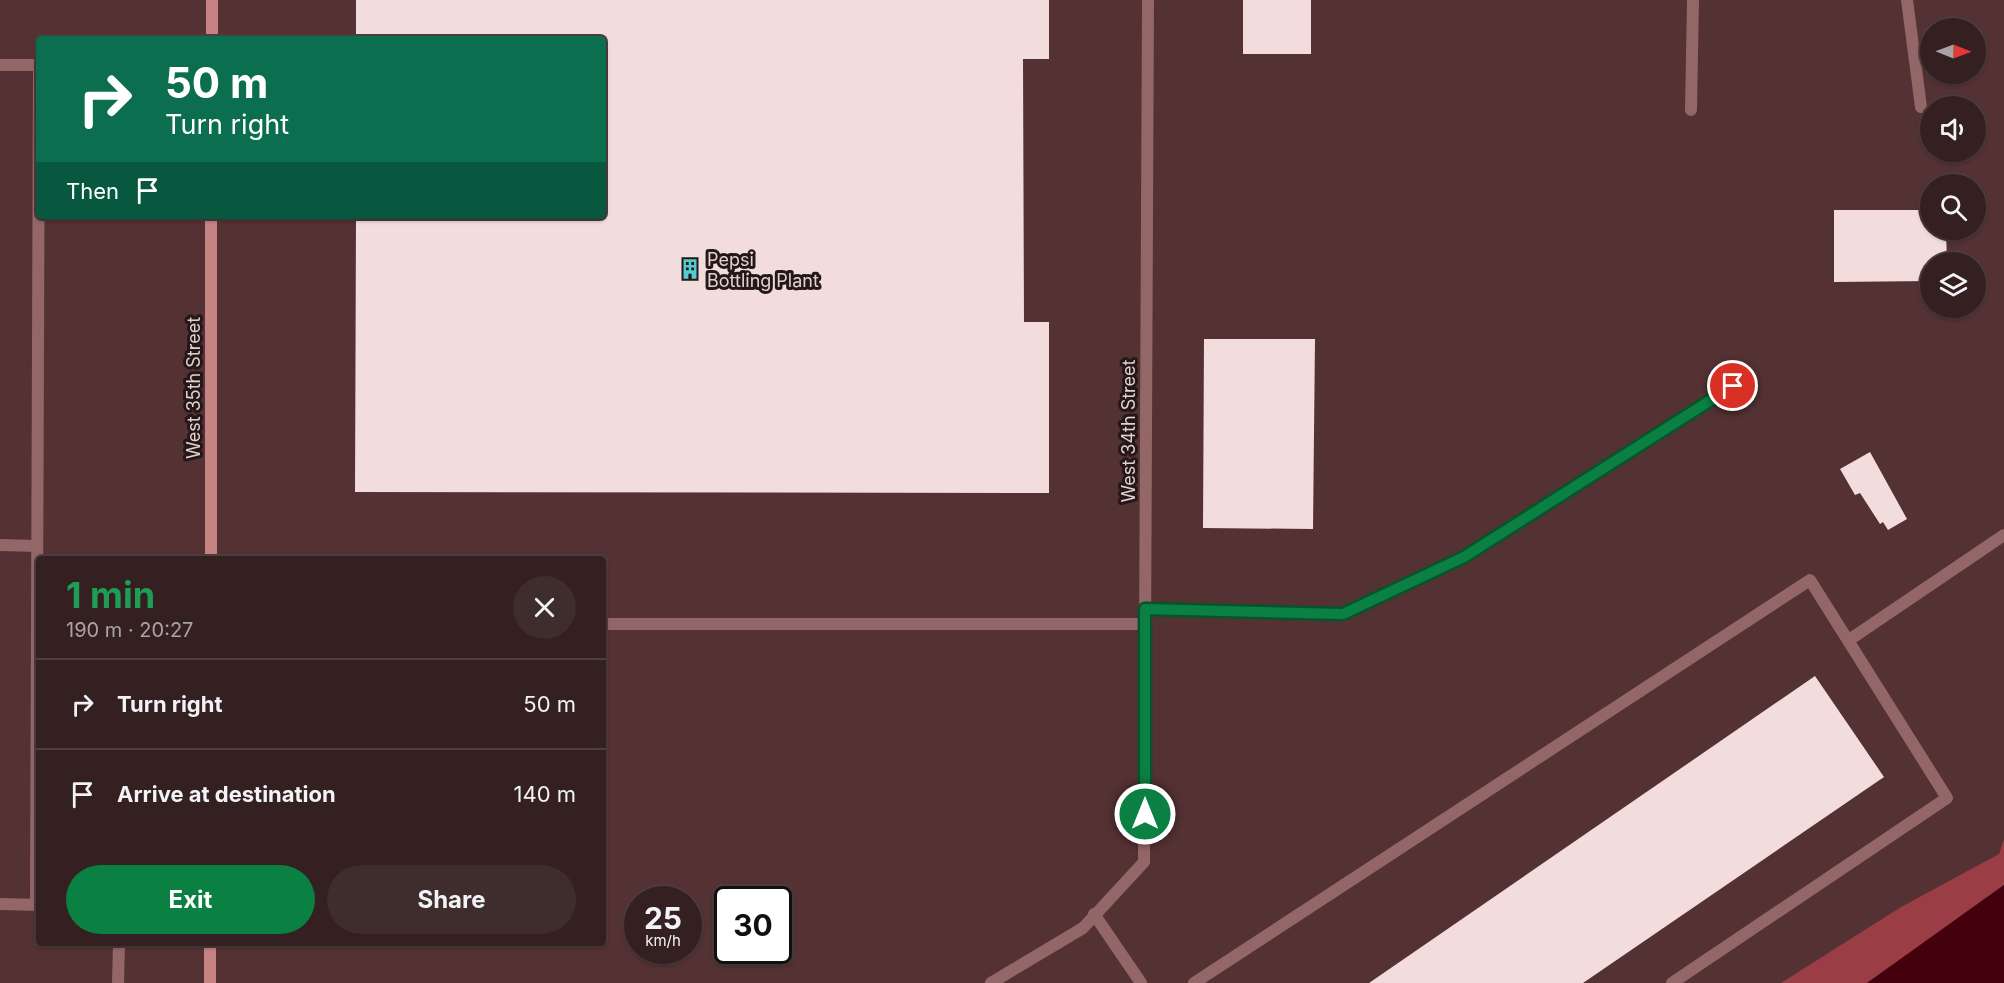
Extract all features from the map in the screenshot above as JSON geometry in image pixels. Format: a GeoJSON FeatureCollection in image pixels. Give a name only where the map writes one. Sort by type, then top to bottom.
{"type":"FeatureCollection","features":[{"type":"Feature","properties":{"kind":"main road"},"geometry":{"type":"LineString","coordinates":[[212,0],[212,36]]}},
{"type":"Feature","properties":{"kind":"main road","name":"West 35th Street"},"geometry":{"type":"LineString","coordinates":[[211,219],[211,556]]}},
{"type":"Feature","properties":{"kind":"main road"},"geometry":{"type":"LineString","coordinates":[[210,946],[210,983]]}},
{"type":"Feature","properties":{"kind":"street","name":"West 34th Street"},"geometry":{"type":"LineString","coordinates":[[1095,914],[1144,862],[1148,0]]}},
{"type":"Feature","properties":{"kind":"street"},"geometry":{"type":"LineString","coordinates":[[1692,110],[1693,0]]}},
{"type":"Feature","properties":{"kind":"street"},"geometry":{"type":"LineString","coordinates":[[1907,0],[1920,99]]}},
{"type":"Feature","properties":{"kind":"street"},"geometry":{"type":"LineString","coordinates":[[0,65],[36,65]]}},
{"type":"Feature","properties":{"kind":"street"},"geometry":{"type":"LineString","coordinates":[[37,556],[38,219]]}},
{"type":"Feature","properties":{"kind":"street"},"geometry":{"type":"LineString","coordinates":[[1145,609],[1343,614],[1464,557],[1733,386]]}},
{"type":"Feature","properties":{"kind":"street"},"geometry":{"type":"LineString","coordinates":[[1849,640],[2004,535]]}},
{"type":"Feature","properties":{"kind":"street"},"geometry":{"type":"LineString","coordinates":[[0,545],[37,546]]}},
{"type":"Feature","properties":{"kind":"street"},"geometry":{"type":"LineString","coordinates":[[1194,983],[1810,580],[1947,798],[1672,983]]}},
{"type":"Feature","properties":{"kind":"street"},"geometry":{"type":"LineString","coordinates":[[606,624],[1146,624]]}},
{"type":"Feature","properties":{"kind":"street"},"geometry":{"type":"LineString","coordinates":[[0,904],[36,905]]}},
{"type":"Feature","properties":{"kind":"street"},"geometry":{"type":"LineString","coordinates":[[991,983],[1083,928],[1095,914],[1141,983]]}},
{"type":"Feature","properties":{"kind":"street"},"geometry":{"type":"LineString","coordinates":[[118,983],[119,946]]}},
{"type":"Feature","properties":{"kind":"shaded area"},"geometry":{"type":"Polygon","coordinates":[[[0,0],[2004,0],[2004,885],[1867,983],[0,983],[0,0]]]}},
{"type":"Feature","properties":{"kind":"shaded area"},"geometry":{"type":"Polygon","coordinates":[[[2004,839],[2004,885],[1867,983],[1781,983],[1901,907],[1999,854],[2004,839]]]}},
{"type":"Feature","properties":{"kind":"shaded area"},"geometry":{"type":"Polygon","coordinates":[[[2004,885],[2004,983],[1867,983],[2004,885]]]}},
{"type":"Feature","properties":{"kind":"building","name":"Pepsi Bottling Plant"},"geometry":{"type":"Polygon","coordinates":[[[356,0],[1049,0],[1049,59],[1023,59],[1024,322],[1049,322],[1049,493],[355,492],[356,219],[606,219],[606,36],[356,36],[356,0]]]}},
{"type":"Feature","properties":{"kind":"building"},"geometry":{"type":"Polygon","coordinates":[[[1243,0],[1311,0],[1311,54],[1243,54],[1243,0]]]}},
{"type":"Feature","properties":{"kind":"building"},"geometry":{"type":"Polygon","coordinates":[[[1834,210],[1920,210],[1920,240],[1946,240],[1947,252],[1920,252],[1920,281],[1834,282],[1834,210]]]}},
{"type":"Feature","properties":{"kind":"building"},"geometry":{"type":"Polygon","coordinates":[[[1204,339],[1315,339],[1313,529],[1203,528],[1204,339]]]}},
{"type":"Feature","properties":{"kind":"building"},"geometry":{"type":"Polygon","coordinates":[[[1870,452],[1907,519],[1888,530],[1883,522],[1880,524],[1860,493],[1855,495],[1840,469],[1870,452]]]}},
{"type":"Feature","properties":{"kind":"building"},"geometry":{"type":"Polygon","coordinates":[[[1815,676],[1884,777],[1583,983],[1369,983],[1815,676]]]}},
{"type":"Feature","properties":{"kind":"place","name":"Pepsi Bottling Plant"},"geometry":{"type":"Point","coordinates":[690,269]}},
{"type":"Feature","properties":{"kind":"route"},"geometry":{"type":"LineString","coordinates":[[1145,814],[1145,609],[1343,614],[1464,557],[1733,386]]}}]}
